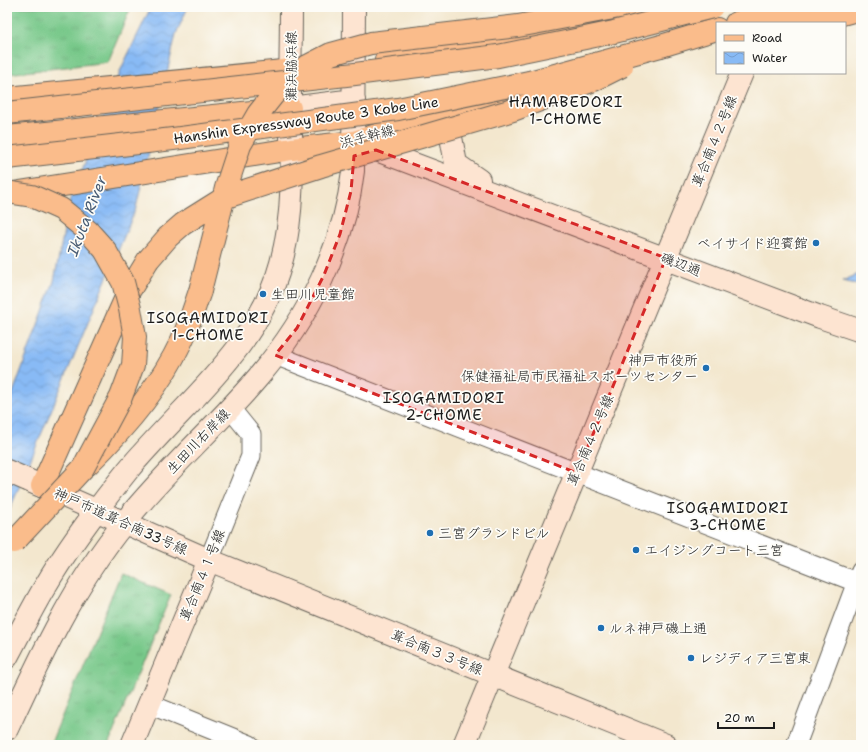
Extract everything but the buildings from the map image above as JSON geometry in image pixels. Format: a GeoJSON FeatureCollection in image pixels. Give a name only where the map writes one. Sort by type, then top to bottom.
{"type":"FeatureCollection","features":[{"type":"Feature","properties":{"kind":"main road"},"geometry":{"type":"LineString","coordinates":[[7,550],[83,468],[112,440],[141,406],[165,372],[178,348],[200,291],[226,188],[240,145],[258,114],[273,95],[300,70],[331,54],[371,43],[518,26],[619,7]]}},
{"type":"Feature","properties":{"kind":"main road"},"geometry":{"type":"LineString","coordinates":[[7,98],[290,69],[354,65],[430,53],[680,7]]}},
{"type":"Feature","properties":{"kind":"main road"},"geometry":{"type":"LineString","coordinates":[[7,113],[355,74],[498,56],[614,32],[712,7]]}},
{"type":"Feature","properties":{"kind":"main road"},"geometry":{"type":"LineString","coordinates":[[739,22],[790,7]]}},
{"type":"Feature","properties":{"kind":"main road"},"geometry":{"type":"LineString","coordinates":[[767,22],[821,7]]}},
{"type":"Feature","properties":{"kind":"main road"},"geometry":{"type":"LineString","coordinates":[[813,22],[861,9]]}},
{"type":"Feature","properties":{"kind":"main road","name":"Hanshin Expressway Route 3 Kobe Line"},"geometry":{"type":"LineString","coordinates":[[7,158],[173,139],[398,109],[530,82],[716,29]]}},
{"type":"Feature","properties":{"kind":"main road","name":"浜手幹線"},"geometry":{"type":"LineString","coordinates":[[7,193],[292,149],[354,142],[607,64],[716,35]]}},
{"type":"Feature","properties":{"kind":"main road"},"geometry":{"type":"LineString","coordinates":[[37,484],[128,293],[148,260],[168,237],[183,224],[226,197],[321,166],[513,110],[594,80],[661,46]]}},
{"type":"Feature","properties":{"kind":"main road"},"geometry":{"type":"LineString","coordinates":[[7,137],[290,108]]}},
{"type":"Feature","properties":{"kind":"main road"},"geometry":{"type":"LineString","coordinates":[[7,193],[32,196],[61,209],[88,231],[105,250],[123,282],[135,337],[133,365],[121,397],[83,468]]}},
{"type":"Feature","properties":{"kind":"street","name":"灘浜脇浜線"},"geometry":{"type":"LineString","coordinates":[[291,7],[290,108],[292,149]]}},
{"type":"Feature","properties":{"kind":"street"},"geometry":{"type":"LineString","coordinates":[[354,7],[354,142]]}},
{"type":"Feature","properties":{"kind":"street","name":"葺合南４２号線"},"geometry":{"type":"LineString","coordinates":[[464,745],[742,74]]}},
{"type":"Feature","properties":{"kind":"street"},"geometry":{"type":"LineString","coordinates":[[290,108],[354,100]]}},
{"type":"Feature","properties":{"kind":"street","name":"磯辺通"},"geometry":{"type":"LineString","coordinates":[[464,108],[448,121],[456,164],[502,196]]}},
{"type":"Feature","properties":{"kind":"street","name":"磯辺通"},"geometry":{"type":"LineString","coordinates":[[354,142],[502,196],[820,317],[861,331]]}},
{"type":"Feature","properties":{"kind":"street","name":"生田川右岸線"},"geometry":{"type":"LineString","coordinates":[[7,729],[53,635],[82,582],[124,523],[156,486],[261,375],[296,328],[324,275],[340,234],[351,191],[354,142]]}},
{"type":"Feature","properties":{"kind":"street"},"geometry":{"type":"LineString","coordinates":[[7,657],[47,584],[96,510],[130,468],[219,372],[238,347],[269,298],[281,264],[292,207],[292,149]]}},
{"type":"Feature","properties":{"kind":"street"},"geometry":{"type":"LineString","coordinates":[[275,355],[577,473],[860,579],[796,745]]}},
{"type":"Feature","properties":{"kind":"street","name":"葺合南４１号線"},"geometry":{"type":"LineString","coordinates":[[132,745],[251,456],[251,434],[230,408]]}},
{"type":"Feature","properties":{"kind":"street","name":"神戸市道葺合南33号線"},"geometry":{"type":"LineString","coordinates":[[7,471],[209,560]]}},
{"type":"Feature","properties":{"kind":"street","name":"葺合南３３号線"},"geometry":{"type":"LineString","coordinates":[[209,560],[666,745]]}},
{"type":"Feature","properties":{"kind":"street"},"geometry":{"type":"LineString","coordinates":[[149,704],[250,745]]}},
{"type":"Feature","properties":{"kind":"highlighted area"},"geometry":{"type":"Polygon","coordinates":[[[376,150],[666,258],[577,473],[275,355],[297,328],[324,275],[340,234],[351,191],[354,156],[376,150]]]}},
{"type":"Feature","properties":{"kind":"green space"},"geometry":{"type":"Polygon","coordinates":[[[7,7],[131,7],[108,62],[7,74],[7,7]]]}},
{"type":"Feature","properties":{"kind":"green space"},"geometry":{"type":"Polygon","coordinates":[[[121,573],[171,595],[108,745],[50,745],[121,573]]]}},
{"type":"Feature","properties":{"kind":"water","name":"Ikuta River"},"geometry":{"type":"Polygon","coordinates":[[[151,7],[188,7],[176,34],[136,208],[7,516],[7,409],[54,281],[70,201],[122,67],[151,7]]]}},
{"type":"Feature","properties":{"kind":"water"},"geometry":{"type":"Polygon","coordinates":[[[861,273],[861,285],[842,281],[861,273]]]}},
{"type":"Feature","properties":{"kind":"place","name":"ベイサイド迎賓館"},"geometry":{"type":"Point","coordinates":[816,243]}},
{"type":"Feature","properties":{"kind":"place","name":"生田川児童館"},"geometry":{"type":"Point","coordinates":[263,294]}},
{"type":"Feature","properties":{"kind":"place","name":"神戸市役所 保健福祉局市民福祉スポーツセンター"},"geometry":{"type":"Point","coordinates":[706,368]}},
{"type":"Feature","properties":{"kind":"place","name":"三宮グランドビル"},"geometry":{"type":"Point","coordinates":[430,533]}},
{"type":"Feature","properties":{"kind":"place","name":"エイジングコート三宮"},"geometry":{"type":"Point","coordinates":[636,550]}},
{"type":"Feature","properties":{"kind":"place","name":"ルネ神戸磯上通"},"geometry":{"type":"Point","coordinates":[601,628]}},
{"type":"Feature","properties":{"kind":"place","name":"レジディア三宮東"},"geometry":{"type":"Point","coordinates":[691,658]}},
{"type":"Feature","properties":{"kind":"district","name":"HAMABEDORI 1-CHOME"},"geometry":{"type":"Point","coordinates":[566,110]}},
{"type":"Feature","properties":{"kind":"district","name":"ISOGAMIDORI 1-CHOME"},"geometry":{"type":"Point","coordinates":[208,326]}},
{"type":"Feature","properties":{"kind":"district","name":"ISOGAMIDORI 2-CHOME"},"geometry":{"type":"Point","coordinates":[444,406]}},
{"type":"Feature","properties":{"kind":"district","name":"ISOGAMIDORI 3-CHOME"},"geometry":{"type":"Point","coordinates":[728,516]}}]}
